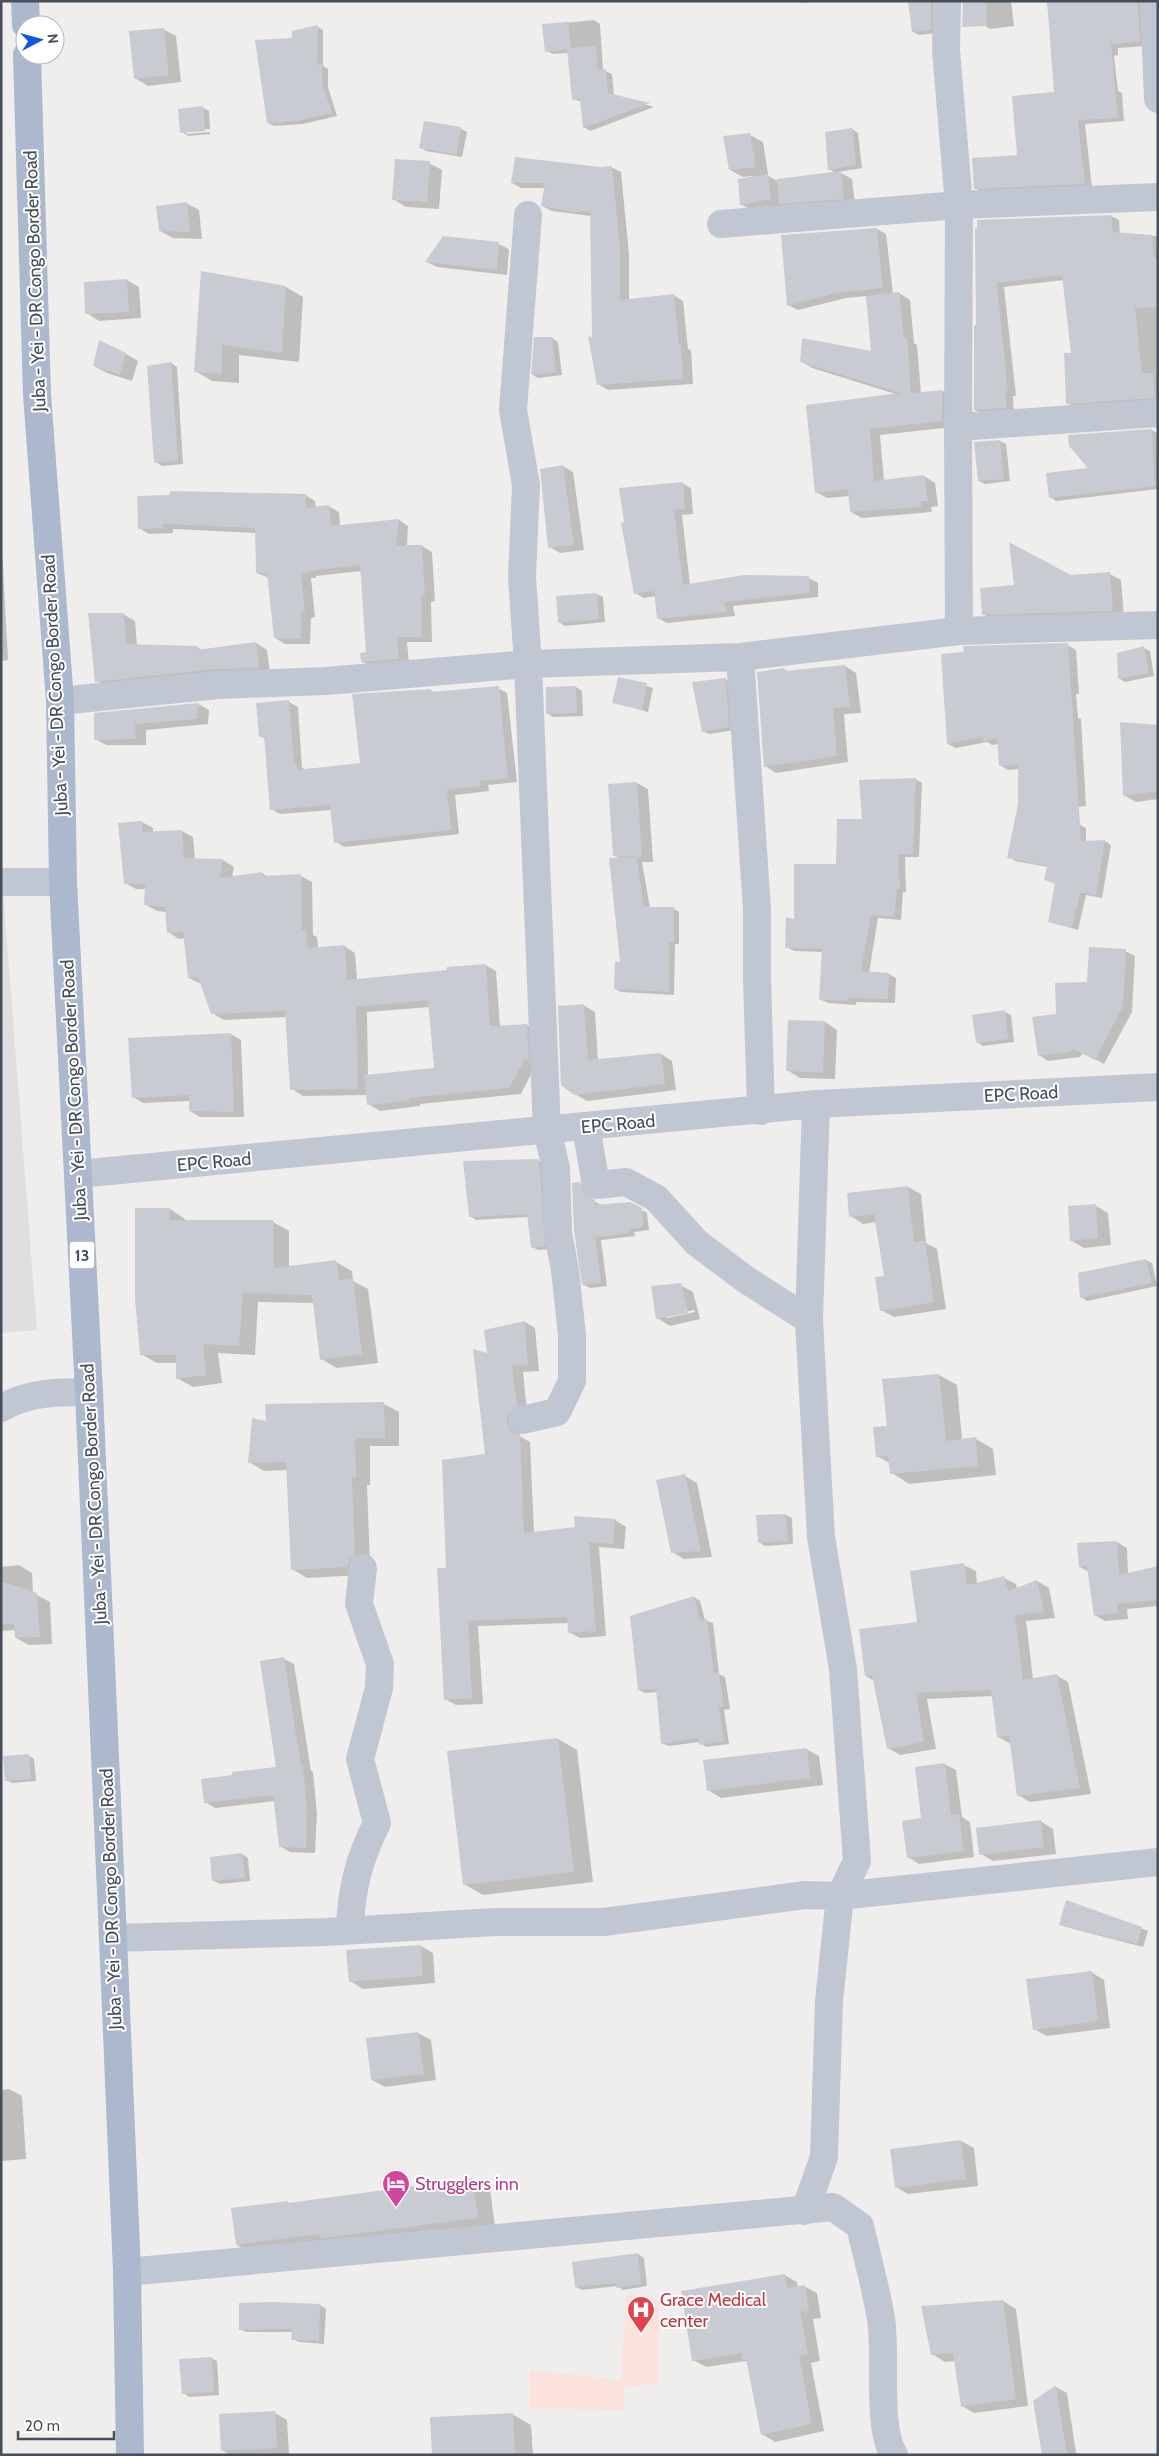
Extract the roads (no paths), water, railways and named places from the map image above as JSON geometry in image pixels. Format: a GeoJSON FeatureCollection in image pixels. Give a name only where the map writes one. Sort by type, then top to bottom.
{"type":"FeatureCollection","features":[{"type":"Feature","properties":{"kind":"main road"},"geometry":{"type":"LineString","coordinates":[[26,1],[26,15]]}},
{"type":"Feature","properties":{"kind":"main road","name":"Juba - Yei - DR Congo Border Road"},"geometry":{"type":"LineString","coordinates":[[27,65],[38,394],[60,701],[63,882],[89,1392],[127,2272],[130,2455]]}},
{"type":"Feature","properties":{"kind":"street"},"geometry":{"type":"LineString","coordinates":[[947,1],[946,50],[959,205],[959,631]]}},
{"type":"Feature","properties":{"kind":"street"},"geometry":{"type":"LineString","coordinates":[[1154,1],[1158,100]]}},
{"type":"Feature","properties":{"kind":"street"},"geometry":{"type":"LineString","coordinates":[[721,224],[959,205],[1158,197]]}},
{"type":"Feature","properties":{"kind":"street"},"geometry":{"type":"LineString","coordinates":[[522,1420],[557,1412],[572,1382],[572,1336],[565,1270],[558,1233],[556,1168],[547,1130],[528,664],[522,577],[526,485],[513,410],[528,215]]}},
{"type":"Feature","properties":{"kind":"street"},"geometry":{"type":"LineString","coordinates":[[958,427],[1158,413]]}},
{"type":"Feature","properties":{"kind":"street"},"geometry":{"type":"LineString","coordinates":[[60,701],[218,685],[326,681],[528,664],[740,657],[959,631],[1158,625]]}},
{"type":"Feature","properties":{"kind":"street"},"geometry":{"type":"LineString","coordinates":[[740,657],[758,909],[757,978],[761,1111]]}},
{"type":"Feature","properties":{"kind":"street"},"geometry":{"type":"LineString","coordinates":[[1,882],[63,882]]}},
{"type":"Feature","properties":{"kind":"street","name":"EPC Road"},"geometry":{"type":"LineString","coordinates":[[78,1174],[761,1111],[816,1104],[1158,1087]]}},
{"type":"Feature","properties":{"kind":"street"},"geometry":{"type":"LineString","coordinates":[[805,2211],[824,2157],[828,2001],[840,1896],[858,1861],[843,1669],[821,1537],[809,1320],[816,1104]]}},
{"type":"Feature","properties":{"kind":"street"},"geometry":{"type":"LineString","coordinates":[[586,1127],[596,1185],[626,1182],[656,1198],[697,1243],[745,1279],[809,1320]]}},
{"type":"Feature","properties":{"kind":"street"},"geometry":{"type":"LineString","coordinates":[[6,1400],[50,1392],[89,1392]]}},
{"type":"Feature","properties":{"kind":"street"},"geometry":{"type":"LineString","coordinates":[[350,1930],[351,1901],[362,1854],[377,1823],[360,1759],[379,1688],[380,1664],[359,1604],[363,1568]]}},
{"type":"Feature","properties":{"kind":"street"},"geometry":{"type":"LineString","coordinates":[[113,1938],[350,1930],[496,1922],[604,1922],[805,1895],[840,1896],[1158,1862]]}},
{"type":"Feature","properties":{"kind":"street"},"geometry":{"type":"LineString","coordinates":[[127,2272],[833,2207],[860,2226],[881,2320],[885,2418],[888,2445],[894,2455]]}},
{"type":"Feature","properties":{"kind":"place","name":"Strugglers inn"},"geometry":{"type":"Point","coordinates":[396,2208]}},
{"type":"Feature","properties":{"kind":"place","name":"Grace Medical center"},"geometry":{"type":"Point","coordinates":[641,2334]}}]}
